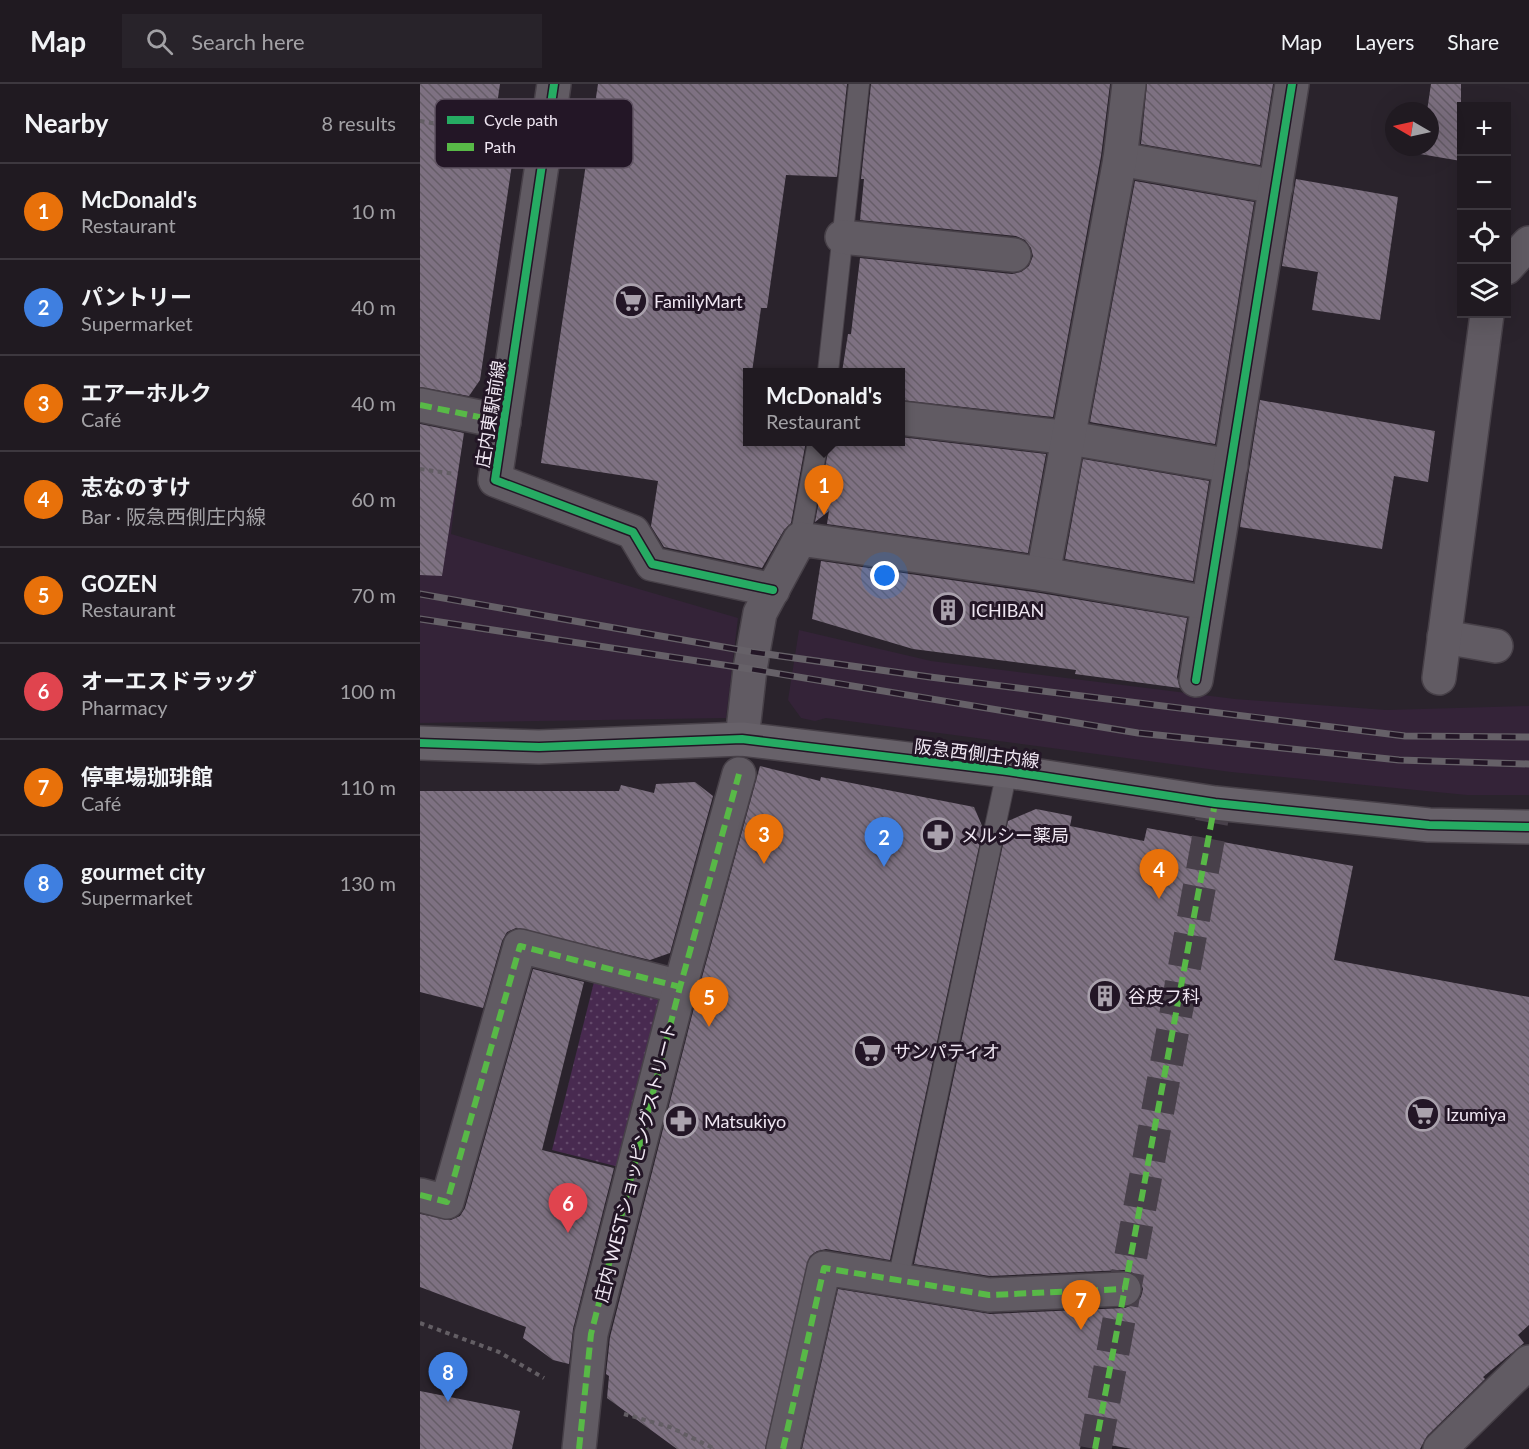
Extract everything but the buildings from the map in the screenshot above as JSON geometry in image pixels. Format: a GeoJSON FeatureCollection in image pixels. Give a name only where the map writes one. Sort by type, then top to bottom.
{"type":"FeatureCollection","features":[{"type":"Feature","properties":{"kind":"street","name":"庄内東駅前線"},"geometry":{"type":"LineString","coordinates":[[552,99],[554,84]]}},
{"type":"Feature","properties":{"kind":"street"},"geometry":{"type":"LineString","coordinates":[[1042,574],[1070,438],[1120,159],[1129,84]]}},
{"type":"Feature","properties":{"kind":"street"},"geometry":{"type":"LineString","coordinates":[[1196,680],[1292,84]]}},
{"type":"Feature","properties":{"kind":"street"},"geometry":{"type":"LineString","coordinates":[[1120,159],[1276,187]]}},
{"type":"Feature","properties":{"kind":"street","name":"庄内東駅前線"},"geometry":{"type":"LineString","coordinates":[[541,168],[495,480],[633,532],[652,564],[773,590]]}},
{"type":"Feature","properties":{"kind":"street"},"geometry":{"type":"LineString","coordinates":[[842,237],[1014,255]]}},
{"type":"Feature","properties":{"kind":"street"},"geometry":{"type":"LineString","coordinates":[[1510,264],[1529,243]]}},
{"type":"Feature","properties":{"kind":"street"},"geometry":{"type":"LineString","coordinates":[[1439,678],[1486,318]]}},
{"type":"Feature","properties":{"kind":"street"},"geometry":{"type":"LineString","coordinates":[[420,405],[504,422]]}},
{"type":"Feature","properties":{"kind":"street"},"geometry":{"type":"LineString","coordinates":[[905,419],[1070,438],[1231,466]]}},
{"type":"Feature","properties":{"kind":"street"},"geometry":{"type":"LineString","coordinates":[[742,739],[760,613],[800,539],[1042,574],[1208,603]]}},
{"type":"Feature","properties":{"kind":"street"},"geometry":{"type":"LineString","coordinates":[[1444,637],[1496,646]]}},
{"type":"Feature","properties":{"kind":"street","name":"阪急西側庄内線"},"geometry":{"type":"LineString","coordinates":[[420,743],[539,747],[742,739],[1006,771],[1215,803],[1429,825],[1529,827]]}},
{"type":"Feature","properties":{"kind":"street","name":"庄内 WESTショッピングストリート"},"geometry":{"type":"LineString","coordinates":[[579,1449],[591,1334],[680,987],[740,774]]}},
{"type":"Feature","properties":{"kind":"street"},"geometry":{"type":"LineString","coordinates":[[420,1195],[447,1202],[520,946],[680,987]]}},
{"type":"Feature","properties":{"kind":"street"},"geometry":{"type":"LineString","coordinates":[[783,1449],[824,1268],[988,1295],[1124,1289]]}},
{"type":"Feature","properties":{"kind":"street"},"geometry":{"type":"LineString","coordinates":[[1440,1449],[1529,1362]]}},
{"type":"Feature","properties":{"kind":"lane"},"geometry":{"type":"LineString","coordinates":[[828,368],[859,84]]}},
{"type":"Feature","properties":{"kind":"lane"},"geometry":{"type":"LineString","coordinates":[[800,539],[817,446]]}},
{"type":"Feature","properties":{"kind":"lane"},"geometry":{"type":"LineString","coordinates":[[898,1280],[1006,771]]}},
{"type":"Feature","properties":{"kind":"path"},"geometry":{"type":"LineString","coordinates":[[420,121],[435,124]]}},
{"type":"Feature","properties":{"kind":"path"},"geometry":{"type":"LineString","coordinates":[[420,470],[458,475]]}},
{"type":"Feature","properties":{"kind":"path"},"geometry":{"type":"LineString","coordinates":[[420,1323],[500,1352],[583,1402],[670,1427],[715,1449]]}},
{"type":"Feature","properties":{"kind":"shaded area"},"geometry":{"type":"Polygon","coordinates":[[[420,443],[461,449],[451,534],[738,618],[726,718],[420,723],[420,443]]]}},
{"type":"Feature","properties":{"kind":"shaded area"},"geometry":{"type":"Polygon","coordinates":[[[799,630],[931,661],[1235,699],[1386,710],[1529,706],[1529,795],[1467,795],[1231,772],[826,718],[815,721],[801,718],[788,700],[799,630]]]}},
{"type":"Feature","properties":{"kind":"shaded area"},"geometry":{"type":"Polygon","coordinates":[[[594,982],[664,1000],[623,1168],[552,1150],[594,982]]]}},
{"type":"Feature","properties":{"kind":"tunnel"},"geometry":{"type":"LineString","coordinates":[[1095,1449],[1215,803]]}},
{"type":"Feature","properties":{"kind":"railway"},"geometry":{"type":"LineString","coordinates":[[420,594],[752,652],[930,677],[1405,736],[1529,737]]}},
{"type":"Feature","properties":{"kind":"railway"},"geometry":{"type":"LineString","coordinates":[[420,619],[750,669],[1138,733],[1399,760],[1529,764]]}},
{"type":"Feature","properties":{"kind":"marked path"},"geometry":{"type":"LineString","coordinates":[[420,405],[504,422]]}},
{"type":"Feature","properties":{"kind":"marked path"},"geometry":{"type":"LineString","coordinates":[[579,1449],[591,1334],[680,987],[739,774]]}},
{"type":"Feature","properties":{"kind":"marked path"},"geometry":{"type":"LineString","coordinates":[[1095,1449],[1215,803]]}},
{"type":"Feature","properties":{"kind":"marked path"},"geometry":{"type":"LineString","coordinates":[[420,1195],[447,1202],[520,946],[680,987]]}},
{"type":"Feature","properties":{"kind":"marked path"},"geometry":{"type":"LineString","coordinates":[[783,1449],[824,1268],[989,1295],[1124,1289]]}},
{"type":"Feature","properties":{"kind":"cycle path"},"geometry":{"type":"LineString","coordinates":[[552,99],[554,84]]}},
{"type":"Feature","properties":{"kind":"cycle path"},"geometry":{"type":"LineString","coordinates":[[1196,680],[1292,84]]}},
{"type":"Feature","properties":{"kind":"cycle path"},"geometry":{"type":"LineString","coordinates":[[541,168],[495,480],[633,532],[652,564],[773,590]]}},
{"type":"Feature","properties":{"kind":"cycle path"},"geometry":{"type":"LineString","coordinates":[[420,743],[539,747],[742,739],[1007,771],[1215,803],[1429,825],[1529,827]]}},
{"type":"Feature","properties":{"kind":"place","name":"FamilyMart"},"geometry":{"type":"Point","coordinates":[631,301]}},
{"type":"Feature","properties":{"kind":"place","name":"McDonald's"},"geometry":{"type":"Point","coordinates":[824,515]}},
{"type":"Feature","properties":{"kind":"place","name":"ICHIBAN"},"geometry":{"type":"Point","coordinates":[948,610]}},
{"type":"Feature","properties":{"kind":"place","name":"メルシー薬局"},"geometry":{"type":"Point","coordinates":[938,835]}},
{"type":"Feature","properties":{"kind":"place","name":"エアーホルク"},"geometry":{"type":"Point","coordinates":[764,864]}},
{"type":"Feature","properties":{"kind":"place","name":"パントリー"},"geometry":{"type":"Point","coordinates":[884,867]}},
{"type":"Feature","properties":{"kind":"place","name":"志なのすけ"},"geometry":{"type":"Point","coordinates":[1159,899]}},
{"type":"Feature","properties":{"kind":"place","name":"谷皮フ科"},"geometry":{"type":"Point","coordinates":[1105,996]}},
{"type":"Feature","properties":{"kind":"place","name":"GOZEN"},"geometry":{"type":"Point","coordinates":[709,1027]}},
{"type":"Feature","properties":{"kind":"place","name":"サンパティオ"},"geometry":{"type":"Point","coordinates":[870,1051]}},
{"type":"Feature","properties":{"kind":"place","name":"Izumiya"},"geometry":{"type":"Point","coordinates":[1423,1114]}},
{"type":"Feature","properties":{"kind":"place","name":"Matsukiyo"},"geometry":{"type":"Point","coordinates":[681,1121]}},
{"type":"Feature","properties":{"kind":"place","name":"オーエスドラッグ"},"geometry":{"type":"Point","coordinates":[568,1233]}},
{"type":"Feature","properties":{"kind":"place","name":"停車場珈琲館"},"geometry":{"type":"Point","coordinates":[1081,1330]}},
{"type":"Feature","properties":{"kind":"place","name":"gourmet city"},"geometry":{"type":"Point","coordinates":[448,1402]}}]}
